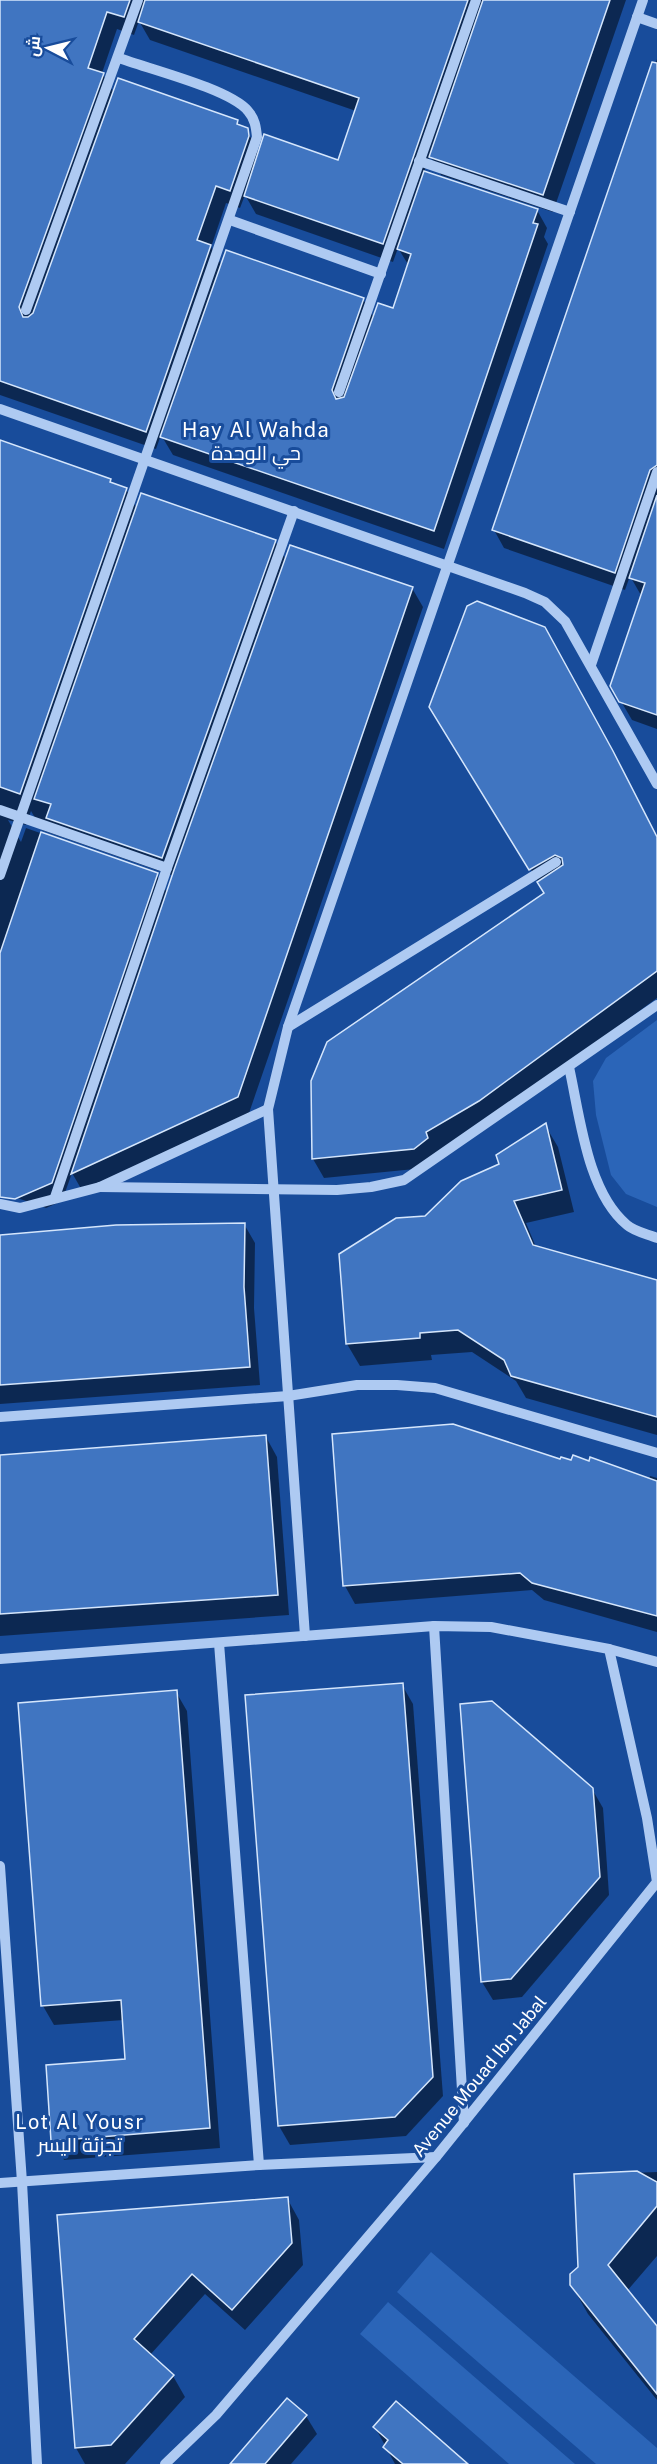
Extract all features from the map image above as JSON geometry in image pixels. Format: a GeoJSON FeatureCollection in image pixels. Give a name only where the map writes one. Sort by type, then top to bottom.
{"type":"FeatureCollection","features":[{"type":"Feature","properties":{"kind":"street"},"geometry":{"type":"LineString","coordinates":[[26,310],[119,58],[138,0]]}},
{"type":"Feature","properties":{"kind":"street"},"geometry":{"type":"LineString","coordinates":[[339,392],[476,0]]}},
{"type":"Feature","properties":{"kind":"street"},"geometry":{"type":"LineString","coordinates":[[305,1636],[267,1108],[288,1027],[643,0]]}},
{"type":"Feature","properties":{"kind":"street"},"geometry":{"type":"LineString","coordinates":[[637,16],[657,24]]}},
{"type":"Feature","properties":{"kind":"street"},"geometry":{"type":"LineString","coordinates":[[0,875],[257,137],[255,122],[247,110],[215,91],[119,58]]}},
{"type":"Feature","properties":{"kind":"street"},"geometry":{"type":"LineString","coordinates":[[419,161],[570,212]]}},
{"type":"Feature","properties":{"kind":"street"},"geometry":{"type":"LineString","coordinates":[[230,220],[381,274]]}},
{"type":"Feature","properties":{"kind":"street"},"geometry":{"type":"LineString","coordinates":[[0,409],[449,565],[545,602],[565,621],[657,784]]}},
{"type":"Feature","properties":{"kind":"street"},"geometry":{"type":"LineString","coordinates":[[591,665],[657,472]]}},
{"type":"Feature","properties":{"kind":"street"},"geometry":{"type":"LineString","coordinates":[[55,1197],[167,868],[294,511]]}},
{"type":"Feature","properties":{"kind":"street"},"geometry":{"type":"LineString","coordinates":[[0,810],[167,868]]}},
{"type":"Feature","properties":{"kind":"street"},"geometry":{"type":"LineString","coordinates":[[288,1027],[556,862]]}},
{"type":"Feature","properties":{"kind":"street"},"geometry":{"type":"LineString","coordinates":[[100,1187],[337,1190],[371,1188],[404,1180],[657,1005]]}},
{"type":"Feature","properties":{"kind":"street"},"geometry":{"type":"LineString","coordinates":[[569,1067],[594,1174],[606,1203],[629,1227],[657,1238]]}},
{"type":"Feature","properties":{"kind":"street"},"geometry":{"type":"LineString","coordinates":[[0,1204],[20,1208],[100,1187],[267,1108]]}},
{"type":"Feature","properties":{"kind":"street"},"geometry":{"type":"LineString","coordinates":[[0,1417],[288,1396],[357,1385],[435,1388],[657,1453]]}},
{"type":"Feature","properties":{"kind":"street"},"geometry":{"type":"LineString","coordinates":[[435,1626],[464,2123]]}},
{"type":"Feature","properties":{"kind":"street"},"geometry":{"type":"LineString","coordinates":[[0,1659],[435,1626],[491,1627],[609,1649],[657,1662]]}},
{"type":"Feature","properties":{"kind":"street"},"geometry":{"type":"LineString","coordinates":[[219,1643],[259,2165]]}},
{"type":"Feature","properties":{"kind":"street","name":"Avenue Mouad Ibn Jabal"},"geometry":{"type":"LineString","coordinates":[[165,2464],[216,2415],[436,2157],[657,1882],[647,1818],[609,1649]]}},
{"type":"Feature","properties":{"kind":"street"},"geometry":{"type":"LineString","coordinates":[[0,1866],[2,1930],[22,2182],[37,2464]]}},
{"type":"Feature","properties":{"kind":"street"},"geometry":{"type":"LineString","coordinates":[[0,2183],[259,2165],[436,2157]]}},
{"type":"Feature","properties":{"kind":"shaded area"},"geometry":{"type":"Polygon","coordinates":[[[657,1020],[657,1207],[626,1194],[611,1175],[596,1115],[593,1081],[606,1058],[657,1020]]]}},
{"type":"Feature","properties":{"kind":"shaded area"},"geometry":{"type":"Polygon","coordinates":[[[431,2252],[657,2448],[657,2464],[596,2464],[397,2292],[431,2252]]]}},
{"type":"Feature","properties":{"kind":"shaded area"},"geometry":{"type":"Polygon","coordinates":[[[388,2302],[575,2464],[509,2464],[360,2334],[388,2302]]]}},
{"type":"Feature","properties":{"kind":"building"},"geometry":{"type":"Polygon","coordinates":[[[0,0],[130,0],[124,17],[107,12],[88,68],[104,73],[19,307],[23,317],[28,317],[33,313],[118,78],[238,120],[237,124],[248,128],[249,136],[230,191],[216,186],[197,240],[211,245],[146,432],[0,381],[0,0]]]}},
{"type":"Feature","properties":{"kind":"building"},"geometry":{"type":"Polygon","coordinates":[[[145,0],[468,0],[383,244],[244,196],[264,134],[338,160],[359,98],[138,22],[145,0]]]}},
{"type":"Feature","properties":{"kind":"building"},"geometry":{"type":"Polygon","coordinates":[[[483,0],[610,0],[543,195],[429,157],[483,0]]]}},
{"type":"Feature","properties":{"kind":"building"},"geometry":{"type":"Polygon","coordinates":[[[652,62],[657,63],[657,465],[650,470],[615,573],[492,530],[652,62]]]}},
{"type":"Feature","properties":{"kind":"building"},"geometry":{"type":"Polygon","coordinates":[[[424,171],[538,209],[533,223],[538,224],[434,531],[160,437],[226,250],[364,298],[332,390],[336,399],[344,397],[378,303],[393,308],[411,254],[397,249],[424,171]]]}},
{"type":"Feature","properties":{"kind":"building"},"geometry":{"type":"Polygon","coordinates":[[[0,440],[111,479],[110,482],[127,488],[20,794],[0,787],[0,440]]]}},
{"type":"Feature","properties":{"kind":"building"},"geometry":{"type":"Polygon","coordinates":[[[141,493],[276,540],[162,858],[46,818],[51,804],[34,799],[141,493]]]}},
{"type":"Feature","properties":{"kind":"building"},"geometry":{"type":"Polygon","coordinates":[[[657,495],[657,715],[619,702],[610,686],[645,583],[629,578],[657,495]]]}},
{"type":"Feature","properties":{"kind":"building"},"geometry":{"type":"Polygon","coordinates":[[[290,545],[413,587],[238,1097],[71,1174],[174,870],[290,545]]]}},
{"type":"Feature","properties":{"kind":"building"},"geometry":{"type":"Polygon","coordinates":[[[477,601],[545,627],[657,837],[657,971],[479,1101],[426,1132],[428,1138],[414,1149],[312,1159],[311,1081],[327,1042],[544,893],[537,882],[563,865],[562,858],[555,855],[529,870],[429,707],[467,606],[477,601]]]}},
{"type":"Feature","properties":{"kind":"building"},"geometry":{"type":"Polygon","coordinates":[[[41,832],[158,873],[52,1183],[15,1199],[0,1197],[0,953],[41,832]]]}},
{"type":"Feature","properties":{"kind":"building"},"geometry":{"type":"Polygon","coordinates":[[[546,1123],[562,1190],[514,1201],[533,1245],[657,1280],[657,1417],[511,1376],[504,1360],[458,1330],[420,1333],[420,1338],[346,1344],[339,1254],[396,1218],[425,1216],[461,1181],[499,1164],[496,1155],[546,1123]]]}},
{"type":"Feature","properties":{"kind":"building"},"geometry":{"type":"Polygon","coordinates":[[[245,1223],[244,1287],[250,1367],[0,1385],[0,1235],[116,1225],[245,1223]]]}},
{"type":"Feature","properties":{"kind":"building"},"geometry":{"type":"Polygon","coordinates":[[[453,1424],[560,1459],[561,1457],[571,1460],[573,1455],[589,1461],[590,1457],[657,1481],[657,1616],[532,1583],[520,1573],[343,1586],[332,1434],[453,1424]]]}},
{"type":"Feature","properties":{"kind":"building"},"geometry":{"type":"Polygon","coordinates":[[[266,1435],[278,1595],[0,1614],[0,1455],[266,1435]]]}},
{"type":"Feature","properties":{"kind":"building"},"geometry":{"type":"Polygon","coordinates":[[[403,1683],[433,2077],[395,2117],[278,2126],[245,1695],[403,1683]]]}},
{"type":"Feature","properties":{"kind":"building"},"geometry":{"type":"Polygon","coordinates":[[[177,1690],[210,2128],[51,2141],[46,2065],[125,2059],[121,2000],[41,2006],[18,1703],[177,1690]]]}},
{"type":"Feature","properties":{"kind":"building"},"geometry":{"type":"Polygon","coordinates":[[[492,1701],[593,1788],[600,1877],[511,1979],[481,1982],[460,1704],[492,1701]]]}},
{"type":"Feature","properties":{"kind":"building"},"geometry":{"type":"Polygon","coordinates":[[[637,2171],[657,2182],[657,2206],[608,2265],[657,2326],[657,2394],[570,2285],[570,2274],[578,2267],[574,2174],[637,2171]]]}},
{"type":"Feature","properties":{"kind":"building"},"geometry":{"type":"Polygon","coordinates":[[[288,2197],[292,2243],[232,2310],[192,2274],[134,2339],[174,2375],[111,2445],[75,2448],[57,2215],[288,2197]]]}},
{"type":"Feature","properties":{"kind":"building"},"geometry":{"type":"Polygon","coordinates":[[[287,2398],[307,2415],[265,2464],[230,2464],[287,2398]]]}},
{"type":"Feature","properties":{"kind":"building"},"geometry":{"type":"Polygon","coordinates":[[[396,2401],[468,2464],[403,2464],[383,2447],[388,2440],[373,2427],[396,2401]]]}},
{"type":"Feature","properties":{"kind":"district","name":"Hay Al Wahda حي الوحدة"},"geometry":{"type":"Point","coordinates":[256,442]}},
{"type":"Feature","properties":{"kind":"district","name":"Lot Al Yousr تجزئة اليسر"},"geometry":{"type":"Point","coordinates":[80,2134]}}]}
